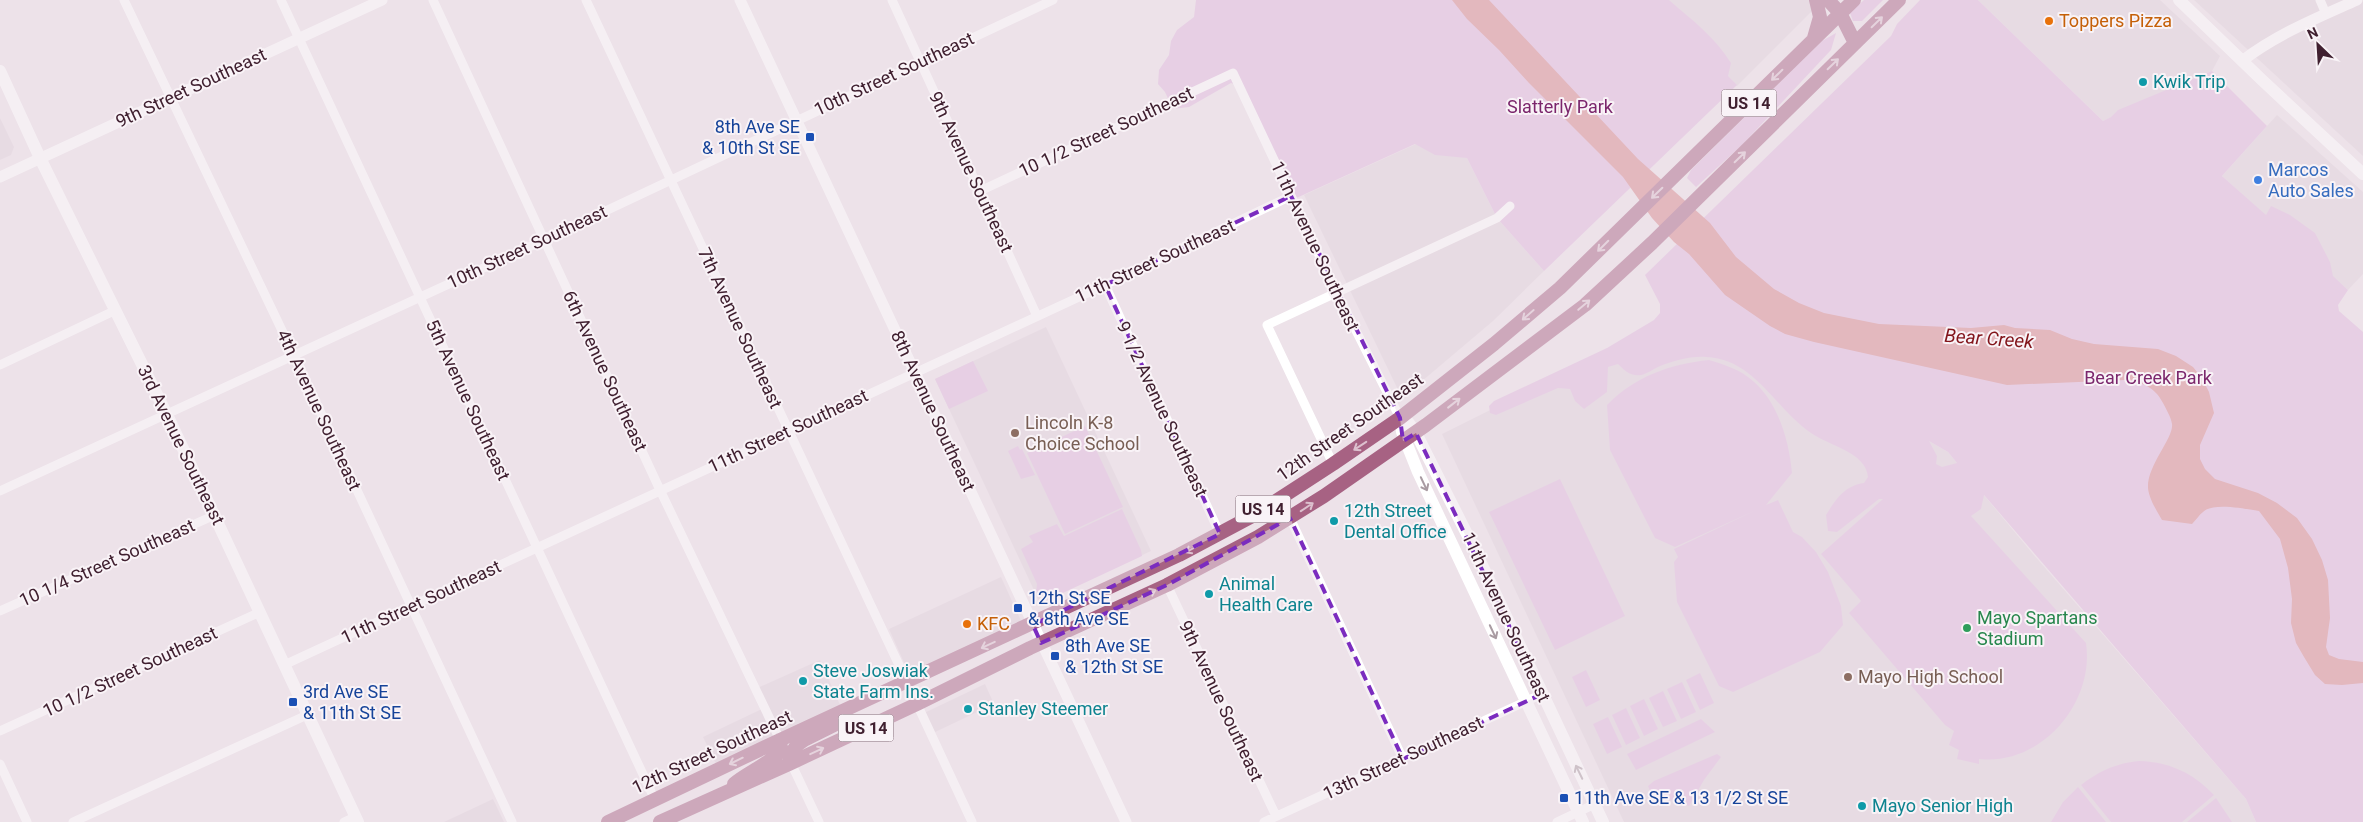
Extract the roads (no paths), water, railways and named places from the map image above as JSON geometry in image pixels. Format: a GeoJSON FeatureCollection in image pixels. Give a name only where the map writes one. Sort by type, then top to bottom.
{"type":"FeatureCollection","features":[{"type":"Feature","properties":{"kind":"main road"},"geometry":{"type":"LineString","coordinates":[[1812,41],[1820,17],[1816,0]]}},
{"type":"Feature","properties":{"kind":"main road"},"geometry":{"type":"LineString","coordinates":[[1828,0],[1840,13],[1855,43]]}},
{"type":"Feature","properties":{"kind":"main road","name":"12th Street Southeast"},"geometry":{"type":"LineString","coordinates":[[608,822],[780,740],[1147,571],[1220,534],[1276,502],[1400,418],[1494,344],[1560,288],[1854,0]]}},
{"type":"Feature","properties":{"kind":"main road","name":"US 14"},"geometry":{"type":"LineString","coordinates":[[663,821],[917,704],[1041,643],[1167,585],[1290,518],[1410,436],[1548,335],[1585,305],[1652,243],[1899,0]]}},
{"type":"Feature","properties":{"kind":"main road"},"geometry":{"type":"LineString","coordinates":[[2180,0],[2242,62],[2363,174]]}},
{"type":"Feature","properties":{"kind":"main road","name":"3rd Avenue Southeast"},"geometry":{"type":"LineString","coordinates":[[0,71],[40,158],[167,414],[307,714],[352,820]]}},
{"type":"Feature","properties":{"kind":"main road","name":"11th Avenue Southeast"},"geometry":{"type":"LineString","coordinates":[[1400,418],[1408,422],[1418,472],[1581,817]]}},
{"type":"Feature","properties":{"kind":"main road","name":"11th Avenue Southeast"},"geometry":{"type":"LineString","coordinates":[[1410,436],[1474,548],[1604,822]]}},
{"type":"Feature","properties":{"kind":"main road"},"geometry":{"type":"LineString","coordinates":[[791,763],[789,756],[797,745],[841,720],[849,708]]}},
{"type":"Feature","properties":{"kind":"main road"},"geometry":{"type":"LineString","coordinates":[[723,794],[747,773],[776,757],[781,748],[780,740]]}},
{"type":"Feature","properties":{"kind":"street","name":"4th Avenue Southeast"},"geometry":{"type":"LineString","coordinates":[[124,0],[294,356],[512,822]]}},
{"type":"Feature","properties":{"kind":"street","name":"5th Avenue Southeast"},"geometry":{"type":"LineString","coordinates":[[280,0],[421,297],[536,549],[655,800]]}},
{"type":"Feature","properties":{"kind":"street","name":"9th Street Southeast"},"geometry":{"type":"LineString","coordinates":[[0,177],[382,0]]}},
{"type":"Feature","properties":{"kind":"street","name":"6th Avenue Southeast"},"geometry":{"type":"LineString","coordinates":[[433,0],[660,490],[780,740]]}},
{"type":"Feature","properties":{"kind":"street","name":"7th Avenue Southeast"},"geometry":{"type":"LineString","coordinates":[[586,0],[907,682]]}},
{"type":"Feature","properties":{"kind":"street","name":"8th Avenue Southeast"},"geometry":{"type":"LineString","coordinates":[[740,0],[1126,822]]}},
{"type":"Feature","properties":{"kind":"street","name":"9th Avenue Southeast"},"geometry":{"type":"LineString","coordinates":[[892,0],[1037,316]]}},
{"type":"Feature","properties":{"kind":"street","name":"10th Street Southeast"},"geometry":{"type":"LineString","coordinates":[[0,492],[544,240],[1053,0]]}},
{"type":"Feature","properties":{"kind":"street"},"geometry":{"type":"LineString","coordinates":[[2320,0],[2326,14]]}},
{"type":"Feature","properties":{"kind":"street"},"geometry":{"type":"LineString","coordinates":[[2242,62],[2275,38],[2357,0]]}},
{"type":"Feature","properties":{"kind":"street","name":"10 1/2 Street Southeast"},"geometry":{"type":"LineString","coordinates":[[980,191],[1233,72]]}},
{"type":"Feature","properties":{"kind":"street","name":"11th Avenue Southeast"},"geometry":{"type":"LineString","coordinates":[[1233,72],[1337,293],[1400,418]]}},
{"type":"Feature","properties":{"kind":"street","name":"11th Street Southeast"},"geometry":{"type":"LineString","coordinates":[[284,665],[788,430],[1105,285],[1291,196]]}},
{"type":"Feature","properties":{"kind":"street"},"geometry":{"type":"LineString","coordinates":[[1333,464],[1267,325],[1496,218],[1510,206]]}},
{"type":"Feature","properties":{"kind":"street","name":"9 1/2 Avenue Southeast"},"geometry":{"type":"LineString","coordinates":[[1105,285],[1220,534]]}},
{"type":"Feature","properties":{"kind":"street"},"geometry":{"type":"LineString","coordinates":[[0,364],[116,310]]}},
{"type":"Feature","properties":{"kind":"street","name":"10 1/4 Street Southeast"},"geometry":{"type":"LineString","coordinates":[[0,611],[214,515]]}},
{"type":"Feature","properties":{"kind":"street"},"geometry":{"type":"LineString","coordinates":[[1290,518],[1403,759]]}},
{"type":"Feature","properties":{"kind":"street","name":"9th Avenue Southeast"},"geometry":{"type":"LineString","coordinates":[[1167,585],[1276,816]]}},
{"type":"Feature","properties":{"kind":"street","name":"10 1/2 Street Southeast"},"geometry":{"type":"LineString","coordinates":[[0,731],[260,612]]}},
{"type":"Feature","properties":{"kind":"street","name":"13th Street Southeast"},"geometry":{"type":"LineString","coordinates":[[1264,822],[1542,694]]}},
{"type":"Feature","properties":{"kind":"street"},"geometry":{"type":"LineString","coordinates":[[917,704],[972,822]]}},
{"type":"Feature","properties":{"kind":"street"},"geometry":{"type":"LineString","coordinates":[[73,822],[307,714]]}},
{"type":"Feature","properties":{"kind":"street"},"geometry":{"type":"LineString","coordinates":[[791,763],[818,822]]}},
{"type":"Feature","properties":{"kind":"street"},"geometry":{"type":"LineString","coordinates":[[0,764],[27,822]]}},
{"type":"Feature","properties":{"kind":"street"},"geometry":{"type":"LineString","coordinates":[[1557,822],[1581,817],[1595,804]]}},
{"type":"Feature","properties":{"kind":"water","name":"Bear Creek"},"geometry":{"type":"Polygon","coordinates":[[[1452,0],[1489,0],[1638,159],[1710,223],[1736,257],[1774,289],[1799,303],[1824,313],[1879,324],[1971,328],[2004,325],[2015,328],[2050,330],[2072,339],[2094,344],[2158,349],[2176,356],[2193,367],[2202,378],[2209,392],[2214,413],[2200,445],[2200,459],[2205,469],[2215,479],[2258,493],[2277,503],[2297,518],[2312,539],[2322,560],[2328,580],[2330,618],[2326,647],[2329,655],[2339,659],[2363,662],[2363,683],[2325,684],[2315,675],[2304,657],[2296,643],[2291,623],[2292,599],[2288,568],[2280,539],[2259,511],[2214,507],[2203,512],[2192,524],[2162,520],[2148,488],[2152,470],[2169,437],[2172,424],[2163,403],[2152,389],[2137,382],[2125,380],[2007,385],[1814,342],[1785,334],[1770,326],[1725,295],[1689,254],[1674,242],[1652,218],[1623,177],[1467,19],[1452,0]]]}},
{"type":"Feature","properties":{"kind":"place","name":"Toppers Pizza"},"geometry":{"type":"Point","coordinates":[2049,21]}},
{"type":"Feature","properties":{"kind":"place","name":"Kwik Trip"},"geometry":{"type":"Point","coordinates":[2143,82]}},
{"type":"Feature","properties":{"kind":"place","name":"8th Ave SE & 10th St SE"},"geometry":{"type":"Point","coordinates":[810,137]}},
{"type":"Feature","properties":{"kind":"place","name":"Marcos Auto Sales"},"geometry":{"type":"Point","coordinates":[2258,180]}},
{"type":"Feature","properties":{"kind":"place","name":"Lincoln K-8 Choice School"},"geometry":{"type":"Point","coordinates":[1015,433]}},
{"type":"Feature","properties":{"kind":"place","name":"12th Street Dental Office"},"geometry":{"type":"Point","coordinates":[1334,521]}},
{"type":"Feature","properties":{"kind":"place","name":"Animal Health Care"},"geometry":{"type":"Point","coordinates":[1209,594]}},
{"type":"Feature","properties":{"kind":"place","name":"12th St SE & 8th Ave SE"},"geometry":{"type":"Point","coordinates":[1018,608]}},
{"type":"Feature","properties":{"kind":"place","name":"KFC"},"geometry":{"type":"Point","coordinates":[967,624]}},
{"type":"Feature","properties":{"kind":"place","name":"Mayo Spartans Stadium"},"geometry":{"type":"Point","coordinates":[1967,628]}},
{"type":"Feature","properties":{"kind":"place","name":"8th Ave SE & 12th St SE"},"geometry":{"type":"Point","coordinates":[1055,656]}},
{"type":"Feature","properties":{"kind":"place","name":"Mayo High School"},"geometry":{"type":"Point","coordinates":[1848,677]}},
{"type":"Feature","properties":{"kind":"place","name":"Steve Joswiak State Farm Ins."},"geometry":{"type":"Point","coordinates":[803,681]}},
{"type":"Feature","properties":{"kind":"place","name":"3rd Ave SE & 11th St SE"},"geometry":{"type":"Point","coordinates":[293,702]}},
{"type":"Feature","properties":{"kind":"place","name":"Stanley Steemer"},"geometry":{"type":"Point","coordinates":[968,709]}},
{"type":"Feature","properties":{"kind":"place","name":"11th Ave SE & 13 1/2 St SE"},"geometry":{"type":"Point","coordinates":[1564,798]}},
{"type":"Feature","properties":{"kind":"place","name":"Mayo Senior High"},"geometry":{"type":"Point","coordinates":[1862,806]}},
{"type":"Feature","properties":{"kind":"park label","name":"Slatterly Park"},"geometry":{"type":"Point","coordinates":[1560,107]}},
{"type":"Feature","properties":{"kind":"park label","name":"Bear Creek Park"},"geometry":{"type":"Point","coordinates":[2148,378]}}]}
